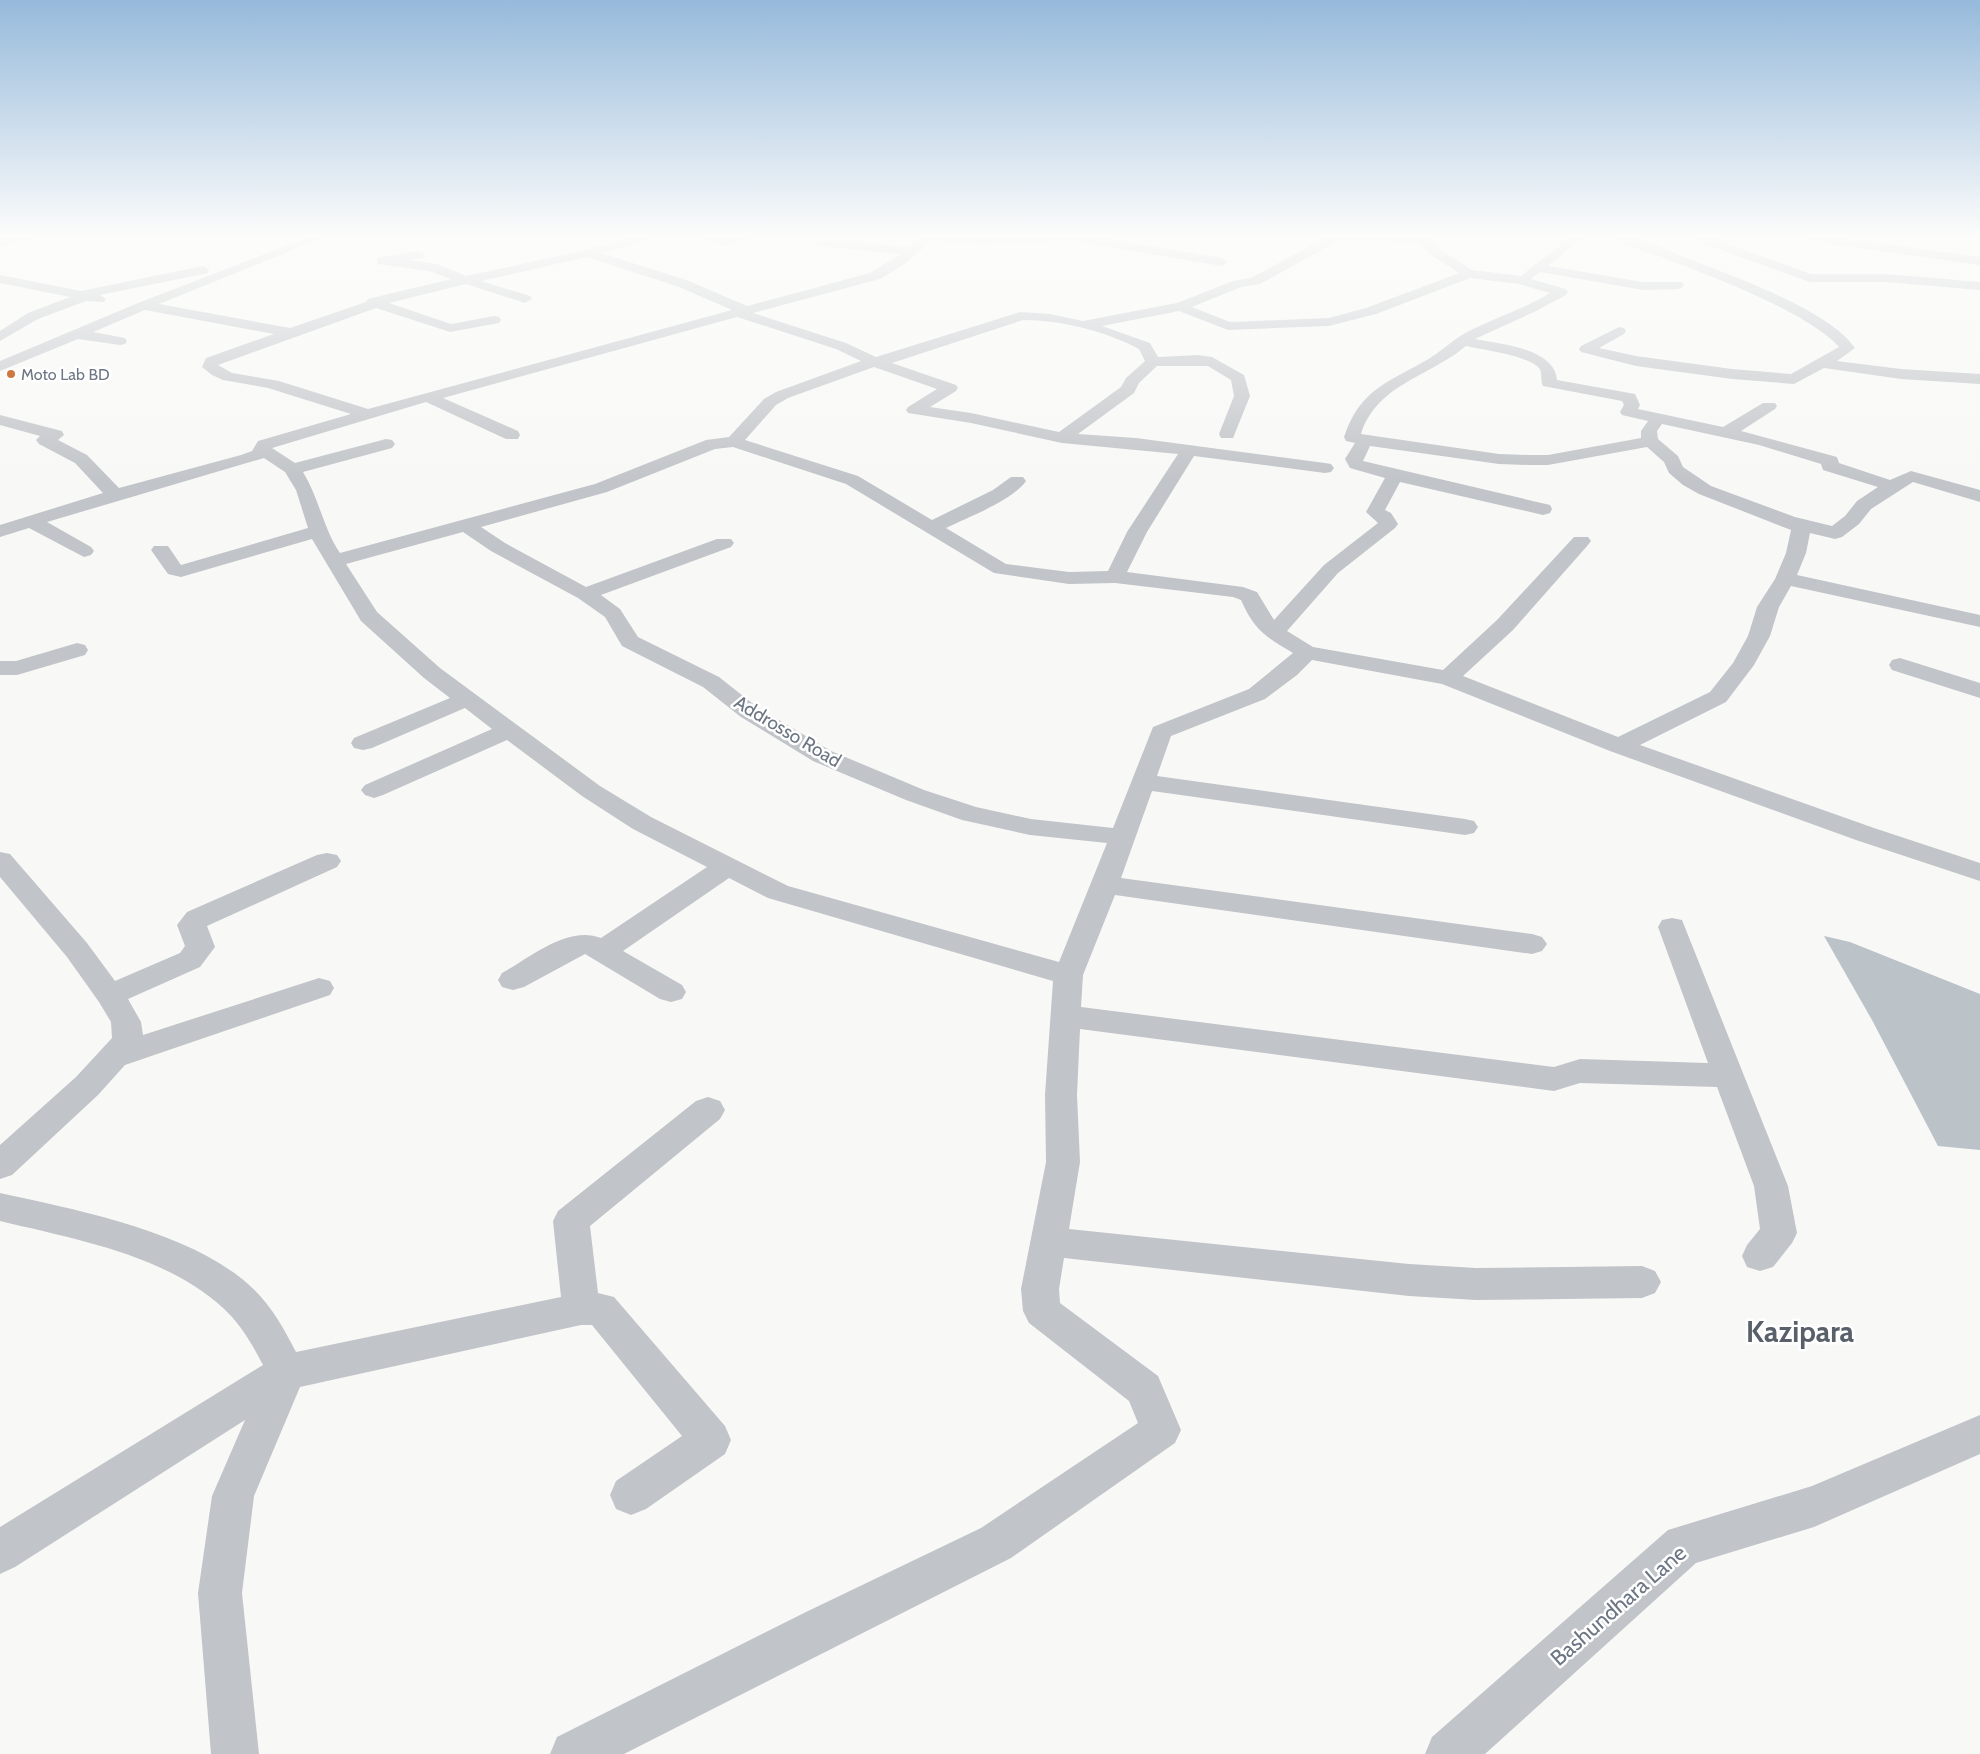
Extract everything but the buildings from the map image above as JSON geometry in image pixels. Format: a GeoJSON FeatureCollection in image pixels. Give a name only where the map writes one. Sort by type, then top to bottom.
{"type":"FeatureCollection","features":[{"type":"Feature","properties":{"kind":"street"},"geometry":{"type":"LineString","coordinates":[[0,337],[29,319]]}},
{"type":"Feature","properties":{"kind":"street"},"geometry":{"type":"LineString","coordinates":[[0,356],[89,319]]}},
{"type":"Feature","properties":{"kind":"street"},"geometry":{"type":"LineString","coordinates":[[0,366],[111,319]]}},
{"type":"Feature","properties":{"kind":"street"},"geometry":{"type":"LineString","coordinates":[[213,319],[291,333]]}},
{"type":"Feature","properties":{"kind":"street"},"geometry":{"type":"LineString","coordinates":[[328,319],[211,362],[210,367],[222,376],[258,381],[331,401],[366,414]]}},
{"type":"Feature","properties":{"kind":"street"},"geometry":{"type":"LineString","coordinates":[[423,319],[450,328],[494,320]]}},
{"type":"Feature","properties":{"kind":"street"},"geometry":{"type":"LineString","coordinates":[[0,531],[115,495],[248,459],[263,450],[264,445],[366,414],[527,368],[717,319]]}},
{"type":"Feature","properties":{"kind":"street"},"geometry":{"type":"LineString","coordinates":[[763,319],[841,346],[874,362],[950,388],[914,410],[971,418],[1062,438],[1136,443],[1326,468]]}},
{"type":"Feature","properties":{"kind":"street"},"geometry":{"type":"LineString","coordinates":[[734,442],[770,402],[776,399],[874,362],[883,361],[1011,319]]}},
{"type":"Feature","properties":{"kind":"street"},"geometry":{"type":"LineString","coordinates":[[1042,319],[1080,325],[1141,343],[1150,351],[1153,362]]}},
{"type":"Feature","properties":{"kind":"street"},"geometry":{"type":"LineString","coordinates":[[1080,325],[1114,319]]}},
{"type":"Feature","properties":{"kind":"street"},"geometry":{"type":"LineString","coordinates":[[1210,319],[1228,326],[1329,322],[1343,319]]}},
{"type":"Feature","properties":{"kind":"street"},"geometry":{"type":"LineString","coordinates":[[1507,319],[1463,341],[1444,356],[1391,384],[1370,400],[1355,423],[1352,437],[1499,458],[1529,460],[1548,460],[1650,441]]}},
{"type":"Feature","properties":{"kind":"street"},"geometry":{"type":"LineString","coordinates":[[1619,331],[1586,350],[1636,361],[1732,374],[1794,379],[1848,348],[1845,341],[1810,319]]}},
{"type":"Feature","properties":{"kind":"street"},"geometry":{"type":"LineString","coordinates":[[74,334],[120,340]]}},
{"type":"Feature","properties":{"kind":"street"},"geometry":{"type":"LineString","coordinates":[[1463,341],[1523,355],[1544,364],[1548,369],[1549,383],[1629,397],[1632,405],[1628,412],[1657,420],[1726,433],[1831,460],[1829,466],[1892,486]]}},
{"type":"Feature","properties":{"kind":"street"},"geometry":{"type":"LineString","coordinates":[[1062,438],[1128,390],[1132,381],[1153,362],[1198,360],[1212,362],[1238,378],[1242,396],[1227,434]]}},
{"type":"Feature","properties":{"kind":"street"},"geometry":{"type":"LineString","coordinates":[[1819,363],[1900,374],[1980,379]]}},
{"type":"Feature","properties":{"kind":"street"},"geometry":{"type":"LineString","coordinates":[[428,397],[512,435]]}},
{"type":"Feature","properties":{"kind":"street"},"geometry":{"type":"LineString","coordinates":[[1726,433],[1769,406]]}},
{"type":"Feature","properties":{"kind":"street"},"geometry":{"type":"LineString","coordinates":[[0,420],[56,435],[45,440],[81,459],[115,495]]}},
{"type":"Feature","properties":{"kind":"street"},"geometry":{"type":"LineString","coordinates":[[1619,746],[1718,697],[1743,665],[1759,636],[1768,607],[1785,579],[1796,553],[1801,530],[1800,526],[1706,490],[1688,481],[1675,469],[1672,460],[1650,441],[1649,431],[1657,420]]}},
{"type":"Feature","properties":{"kind":"street"},"geometry":{"type":"LineString","coordinates":[[1364,440],[1354,459],[1356,464],[1395,475],[1543,509]]}},
{"type":"Feature","properties":{"kind":"street"},"geometry":{"type":"LineString","coordinates":[[334,561],[600,488],[712,444],[734,442],[852,480],[882,496],[930,528],[1000,569],[1069,578],[1115,577],[1236,591],[1250,596],[1260,619],[1274,633],[1307,652],[1448,678],[1619,746],[1866,834],[1980,872]]}},
{"type":"Feature","properties":{"kind":"street"},"geometry":{"type":"LineString","coordinates":[[292,469],[386,444]]}},
{"type":"Feature","properties":{"kind":"street"},"geometry":{"type":"LineString","coordinates":[[263,450],[292,469],[305,490],[319,531],[334,561],[369,616],[432,673],[591,790],[642,823],[778,892],[1068,975]]}},
{"type":"Feature","properties":{"kind":"street"},"geometry":{"type":"LineString","coordinates":[[1115,577],[1137,532],[1189,450]]}},
{"type":"Feature","properties":{"kind":"street"},"geometry":{"type":"LineString","coordinates":[[1274,633],[1331,569],[1388,524],[1384,517],[1375,512],[1395,475]]}},
{"type":"Feature","properties":{"kind":"street"},"geometry":{"type":"LineString","coordinates":[[1790,522],[1835,534],[1852,520],[1864,505],[1911,476],[1980,496]]}},
{"type":"Feature","properties":{"kind":"street"},"geometry":{"type":"LineString","coordinates":[[930,528],[999,494],[1017,481]]}},
{"type":"Feature","properties":{"kind":"street"},"geometry":{"type":"LineString","coordinates":[[31,521],[84,550]]}},
{"type":"Feature","properties":{"kind":"street","name":"Addrosso Road"},"geometry":{"type":"LineString","coordinates":[[466,525],[498,547],[585,594],[613,612],[630,641],[711,682],[749,712],[822,756],[915,795],[971,814],[1030,827],[1123,837]]}},
{"type":"Feature","properties":{"kind":"street"},"geometry":{"type":"LineString","coordinates":[[161,550],[175,570],[180,571],[319,531]]}},
{"type":"Feature","properties":{"kind":"street"},"geometry":{"type":"LineString","coordinates":[[1448,678],[1505,625],[1581,541]]}},
{"type":"Feature","properties":{"kind":"street"},"geometry":{"type":"LineString","coordinates":[[585,594],[724,543]]}},
{"type":"Feature","properties":{"kind":"street"},"geometry":{"type":"LineString","coordinates":[[1785,579],[1980,621]]}},
{"type":"Feature","properties":{"kind":"street"},"geometry":{"type":"LineString","coordinates":[[0,668],[17,668],[77,650]]}},
{"type":"Feature","properties":{"kind":"street"},"geometry":{"type":"LineString","coordinates":[[574,1754],[822,1628],[996,1543],[1161,1430],[1144,1389],[1042,1311],[1040,1289],[1063,1162],[1060,1095],[1068,975],[1106,885],[1160,732],[1257,694],[1289,670],[1307,652]]}},
{"type":"Feature","properties":{"kind":"street"},"geometry":{"type":"LineString","coordinates":[[1900,665],[1980,691]]}},
{"type":"Feature","properties":{"kind":"street"},"geometry":{"type":"LineString","coordinates":[[363,743],[467,699]]}},
{"type":"Feature","properties":{"kind":"street"},"geometry":{"type":"LineString","coordinates":[[374,790],[509,730]]}},
{"type":"Feature","properties":{"kind":"street"},"geometry":{"type":"LineString","coordinates":[[1143,782],[1465,827]]}},
{"type":"Feature","properties":{"kind":"street"},"geometry":{"type":"LineString","coordinates":[[0,860],[77,950],[110,995],[126,1022],[128,1041],[116,1056],[0,1165]]}},
{"type":"Feature","properties":{"kind":"street"},"geometry":{"type":"LineString","coordinates":[[110,995],[190,960],[200,947],[191,925],[197,919],[327,861]]}},
{"type":"Feature","properties":{"kind":"street"},"geometry":{"type":"LineString","coordinates":[[604,950],[726,866]]}},
{"type":"Feature","properties":{"kind":"street"},"geometry":{"type":"LineString","coordinates":[[1106,885],[1532,944]]}},
{"type":"Feature","properties":{"kind":"street"},"geometry":{"type":"LineString","coordinates":[[1672,927],[1771,1186],[1779,1232],[1760,1256]]}},
{"type":"Feature","properties":{"kind":"street"},"geometry":{"type":"LineString","coordinates":[[513,980],[575,945],[590,944],[604,950],[671,992]]}},
{"type":"Feature","properties":{"kind":"street"},"geometry":{"type":"LineString","coordinates":[[116,1056],[319,988]]}},
{"type":"Feature","properties":{"kind":"street"},"geometry":{"type":"LineString","coordinates":[[1066,1016],[1554,1079],[1580,1071],[1728,1075]]}},
{"type":"Feature","properties":{"kind":"street"},"geometry":{"type":"LineString","coordinates":[[581,1309],[571,1221],[708,1110]]}},
{"type":"Feature","properties":{"kind":"street"},"geometry":{"type":"LineString","coordinates":[[0,1208],[105,1232],[201,1270],[230,1293],[256,1318],[286,1372]]}},
{"type":"Feature","properties":{"kind":"street"},"geometry":{"type":"LineString","coordinates":[[1050,1242],[1281,1265],[1408,1280],[1476,1284],[1642,1282]]}},
{"type":"Feature","properties":{"kind":"street"},"geometry":{"type":"LineString","coordinates":[[0,1552],[286,1372],[581,1309],[601,1309],[711,1440],[631,1495]]}},
{"type":"Feature","properties":{"kind":"street"},"geometry":{"type":"LineString","coordinates":[[235,1754],[220,1593],[233,1496],[286,1372]]}},
{"type":"Feature","properties":{"kind":"street","name":"Bashundhara Lane"},"geometry":{"type":"LineString","coordinates":[[1449,1754],[1683,1545],[1814,1506],[1980,1434]]}},
{"type":"Feature","properties":{"kind":"shaded area"},"geometry":{"type":"Polygon","coordinates":[[[1824,936],[1850,942],[1980,994],[1980,1150],[1938,1146],[1872,1020],[1824,936]]]}},
{"type":"Feature","properties":{"kind":"place","name":"Moto Lab BD"},"geometry":{"type":"Point","coordinates":[11,374]}},
{"type":"Feature","properties":{"kind":"district","name":"Kazipara"},"geometry":{"type":"Point","coordinates":[1800,1332]}}]}
